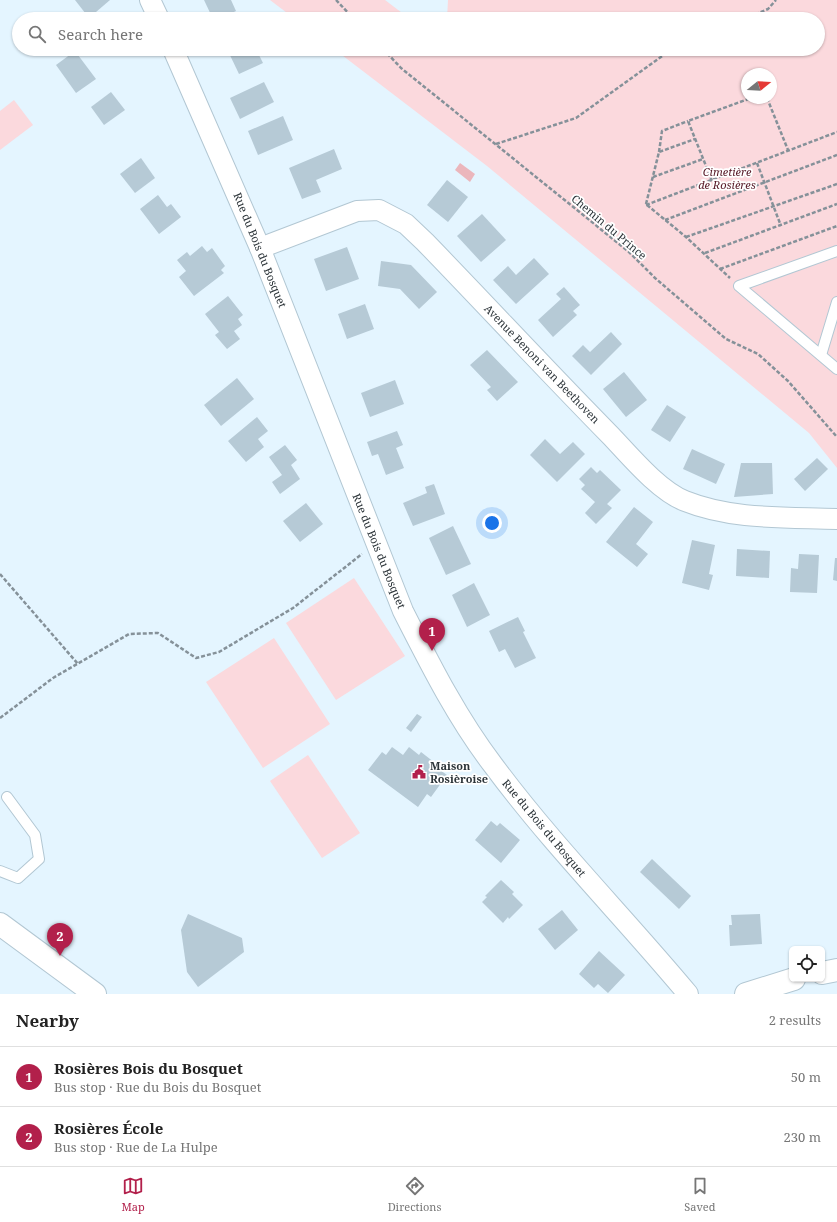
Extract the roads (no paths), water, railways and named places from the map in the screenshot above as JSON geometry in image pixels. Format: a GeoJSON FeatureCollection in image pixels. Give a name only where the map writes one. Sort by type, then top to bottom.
{"type":"FeatureCollection","features":[{"type":"Feature","properties":{"kind":"street"},"geometry":{"type":"LineString","coordinates":[[150,0],[156,12]]}},
{"type":"Feature","properties":{"kind":"street","name":"Rue du Bois du Bosquet"},"geometry":{"type":"LineString","coordinates":[[176,56],[260,248],[403,611],[429,662],[457,711],[492,764],[556,844],[688,994]]}},
{"type":"Feature","properties":{"kind":"street","name":"Avenue Benoni van Beethoven"},"geometry":{"type":"LineString","coordinates":[[260,248],[357,211],[379,210],[406,224],[425,242],[659,485],[684,501],[715,510],[750,515],[837,519]]}},
{"type":"Feature","properties":{"kind":"street"},"geometry":{"type":"LineString","coordinates":[[0,924],[95,994]]}},
{"type":"Feature","properties":{"kind":"street"},"geometry":{"type":"LineString","coordinates":[[825,972],[837,970]]}},
{"type":"Feature","properties":{"kind":"street"},"geometry":{"type":"LineString","coordinates":[[746,994],[789,981]]}},
{"type":"Feature","properties":{"kind":"lane"},"geometry":{"type":"LineString","coordinates":[[837,251],[739,286],[837,369]]}},
{"type":"Feature","properties":{"kind":"lane"},"geometry":{"type":"LineString","coordinates":[[821,354],[837,302]]}},
{"type":"Feature","properties":{"kind":"lane"},"geometry":{"type":"LineString","coordinates":[[0,871],[18,878],[39,859],[35,835],[7,797]]}},
{"type":"Feature","properties":{"kind":"place","name":"Rosières Bois du Bosquet"},"geometry":{"type":"Point","coordinates":[432,651]}},
{"type":"Feature","properties":{"kind":"place","name":"Maison Rosièroise"},"geometry":{"type":"Point","coordinates":[419,772]}},
{"type":"Feature","properties":{"kind":"place","name":"Rosières École"},"geometry":{"type":"Point","coordinates":[60,956]}},
{"type":"Feature","properties":{"kind":"park label","name":"Cimetière de Rosières"},"geometry":{"type":"Point","coordinates":[727,178]}}]}
